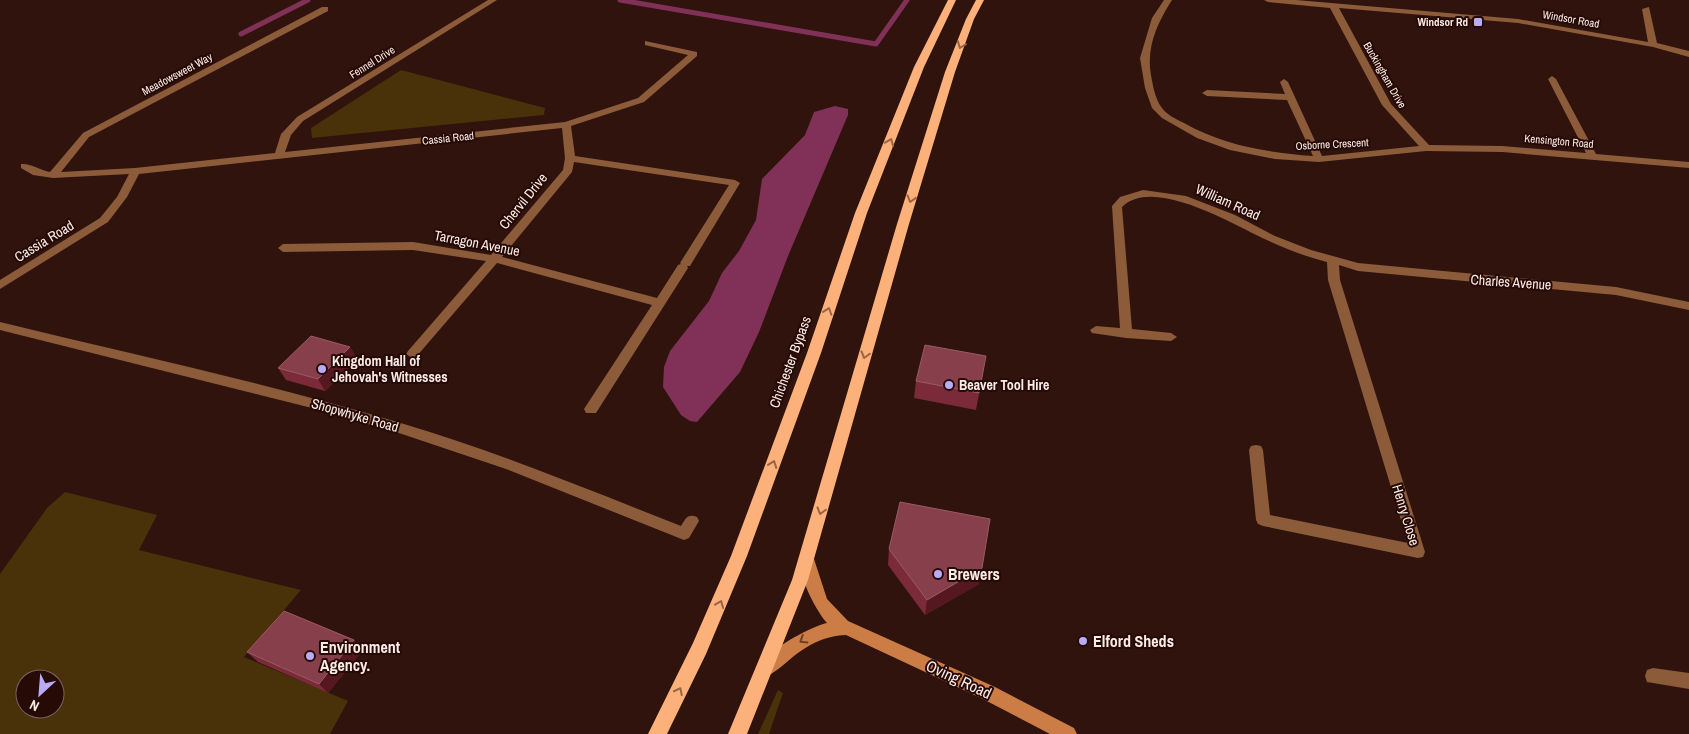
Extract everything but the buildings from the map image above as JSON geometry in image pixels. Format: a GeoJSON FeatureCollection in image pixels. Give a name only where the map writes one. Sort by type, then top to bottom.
{"type":"FeatureCollection","features":[{"type":"Feature","properties":{"kind":"highway","name":"Chichester Bypass"},"geometry":{"type":"LineString","coordinates":[[657,734],[700,648],[736,564],[814,353],[861,213],[919,67],[952,0]]}},
{"type":"Feature","properties":{"kind":"highway"},"geometry":{"type":"LineString","coordinates":[[737,734],[791,605],[947,81],[970,19],[980,0]]}},
{"type":"Feature","properties":{"kind":"main road","name":"Oving Road"},"geometry":{"type":"LineString","coordinates":[[806,559],[816,592],[824,610],[835,621],[989,693],[1068,734]]}},
{"type":"Feature","properties":{"kind":"main road","name":"Oving Road"},"geometry":{"type":"LineString","coordinates":[[765,670],[798,643],[817,632],[833,628],[849,628]]}},
{"type":"Feature","properties":{"kind":"street","name":"Fennel Drive"},"geometry":{"type":"LineString","coordinates":[[279,156],[286,134],[300,119],[493,0]]}},
{"type":"Feature","properties":{"kind":"street","name":"Osborne Crescent"},"geometry":{"type":"LineString","coordinates":[[1168,0],[1156,18],[1144,58],[1149,88],[1158,108],[1165,116],[1200,136],[1233,148],[1275,156],[1319,158],[1426,148]]}},
{"type":"Feature","properties":{"kind":"street","name":"Windsor Road"},"geometry":{"type":"LineString","coordinates":[[1268,0],[1518,21],[1653,45],[1689,54]]}},
{"type":"Feature","properties":{"kind":"street","name":"Buckingham Drive"},"geometry":{"type":"LineString","coordinates":[[1334,7],[1388,105],[1397,118],[1426,148]]}},
{"type":"Feature","properties":{"kind":"street","name":"Meadowsweet Way"},"geometry":{"type":"LineString","coordinates":[[53,176],[86,135],[325,9]]}},
{"type":"Feature","properties":{"kind":"street"},"geometry":{"type":"LineString","coordinates":[[1646,10],[1653,45]]}},
{"type":"Feature","properties":{"kind":"street","name":"Cassia Road"},"geometry":{"type":"LineString","coordinates":[[25,166],[37,173],[53,176],[135,171],[566,125],[641,100],[694,54],[648,43]]}},
{"type":"Feature","properties":{"kind":"street"},"geometry":{"type":"LineString","coordinates":[[1552,79],[1593,157]]}},
{"type":"Feature","properties":{"kind":"street"},"geometry":{"type":"LineString","coordinates":[[1284,82],[1319,158]]}},
{"type":"Feature","properties":{"kind":"street"},"geometry":{"type":"LineString","coordinates":[[1207,93],[1290,97]]}},
{"type":"Feature","properties":{"kind":"street"},"geometry":{"type":"LineString","coordinates":[[566,125],[570,158],[735,182],[661,303],[592,409]]}},
{"type":"Feature","properties":{"kind":"street","name":"Kensington Road"},"geometry":{"type":"LineString","coordinates":[[1426,148],[1502,149],[1689,165]]}},
{"type":"Feature","properties":{"kind":"street","name":"Chervil Drive"},"geometry":{"type":"LineString","coordinates":[[412,354],[568,170],[570,158]]}},
{"type":"Feature","properties":{"kind":"street","name":"Cassia Road"},"geometry":{"type":"LineString","coordinates":[[0,285],[104,220],[116,208],[129,186],[135,171]]}},
{"type":"Feature","properties":{"kind":"street","name":"William Road"},"geometry":{"type":"LineString","coordinates":[[1126,334],[1117,206],[1124,199],[1133,195],[1143,193],[1182,198],[1231,217],[1280,242],[1307,253],[1333,260]]}},
{"type":"Feature","properties":{"kind":"street","name":"Tarragon Avenue"},"geometry":{"type":"LineString","coordinates":[[283,248],[413,246],[494,259],[661,303]]}},
{"type":"Feature","properties":{"kind":"street","name":"Charles Avenue"},"geometry":{"type":"LineString","coordinates":[[1333,260],[1377,270],[1616,290],[1689,306]]}},
{"type":"Feature","properties":{"kind":"street","name":"Henry Close"},"geometry":{"type":"LineString","coordinates":[[1256,450],[1263,520],[1418,552],[1334,280],[1333,260]]}},
{"type":"Feature","properties":{"kind":"street","name":"Shopwhyke Road"},"geometry":{"type":"LineString","coordinates":[[0,326],[316,404],[404,430],[511,465],[684,534],[692,521]]}},
{"type":"Feature","properties":{"kind":"street"},"geometry":{"type":"LineString","coordinates":[[1096,330],[1171,337]]}},
{"type":"Feature","properties":{"kind":"street"},"geometry":{"type":"LineString","coordinates":[[1653,676],[1689,681]]}},
{"type":"Feature","properties":{"kind":"shaded area"},"geometry":{"type":"Polygon","coordinates":[[[401,70],[545,108],[544,115],[312,138],[311,128],[401,70]]]}},
{"type":"Feature","properties":{"kind":"shaded area"},"geometry":{"type":"Polygon","coordinates":[[[835,106],[848,109],[848,115],[788,256],[759,332],[740,372],[697,422],[690,421],[681,415],[663,387],[664,367],[670,351],[709,301],[722,273],[739,251],[756,220],[762,179],[805,135],[814,112],[835,106]]]}},
{"type":"Feature","properties":{"kind":"shaded area"},"geometry":{"type":"Polygon","coordinates":[[[65,492],[157,515],[139,550],[301,590],[244,657],[348,701],[330,734],[0,734],[0,574],[47,508],[65,492]]]}},
{"type":"Feature","properties":{"kind":"shaded area"},"geometry":{"type":"Polygon","coordinates":[[[778,690],[783,693],[769,734],[758,734],[778,690]]]}},
{"type":"Feature","properties":{"kind":"waterway"},"geometry":{"type":"LineString","coordinates":[[241,34],[308,0]]}},
{"type":"Feature","properties":{"kind":"waterway"},"geometry":{"type":"LineString","coordinates":[[620,0],[876,44],[907,0]]}},
{"type":"Feature","properties":{"kind":"place","name":"Windsor Rd"},"geometry":{"type":"Point","coordinates":[1478,22]}},
{"type":"Feature","properties":{"kind":"place","name":"Kingdom Hall of Jehovah's Witnesses"},"geometry":{"type":"Point","coordinates":[322,369]}},
{"type":"Feature","properties":{"kind":"place","name":"Beaver Tool Hire"},"geometry":{"type":"Point","coordinates":[949,385]}},
{"type":"Feature","properties":{"kind":"place","name":"Brewers"},"geometry":{"type":"Point","coordinates":[938,574]}},
{"type":"Feature","properties":{"kind":"place","name":"Elford Sheds"},"geometry":{"type":"Point","coordinates":[1083,641]}},
{"type":"Feature","properties":{"kind":"place","name":"Environment Agency."},"geometry":{"type":"Point","coordinates":[310,656]}}]}
